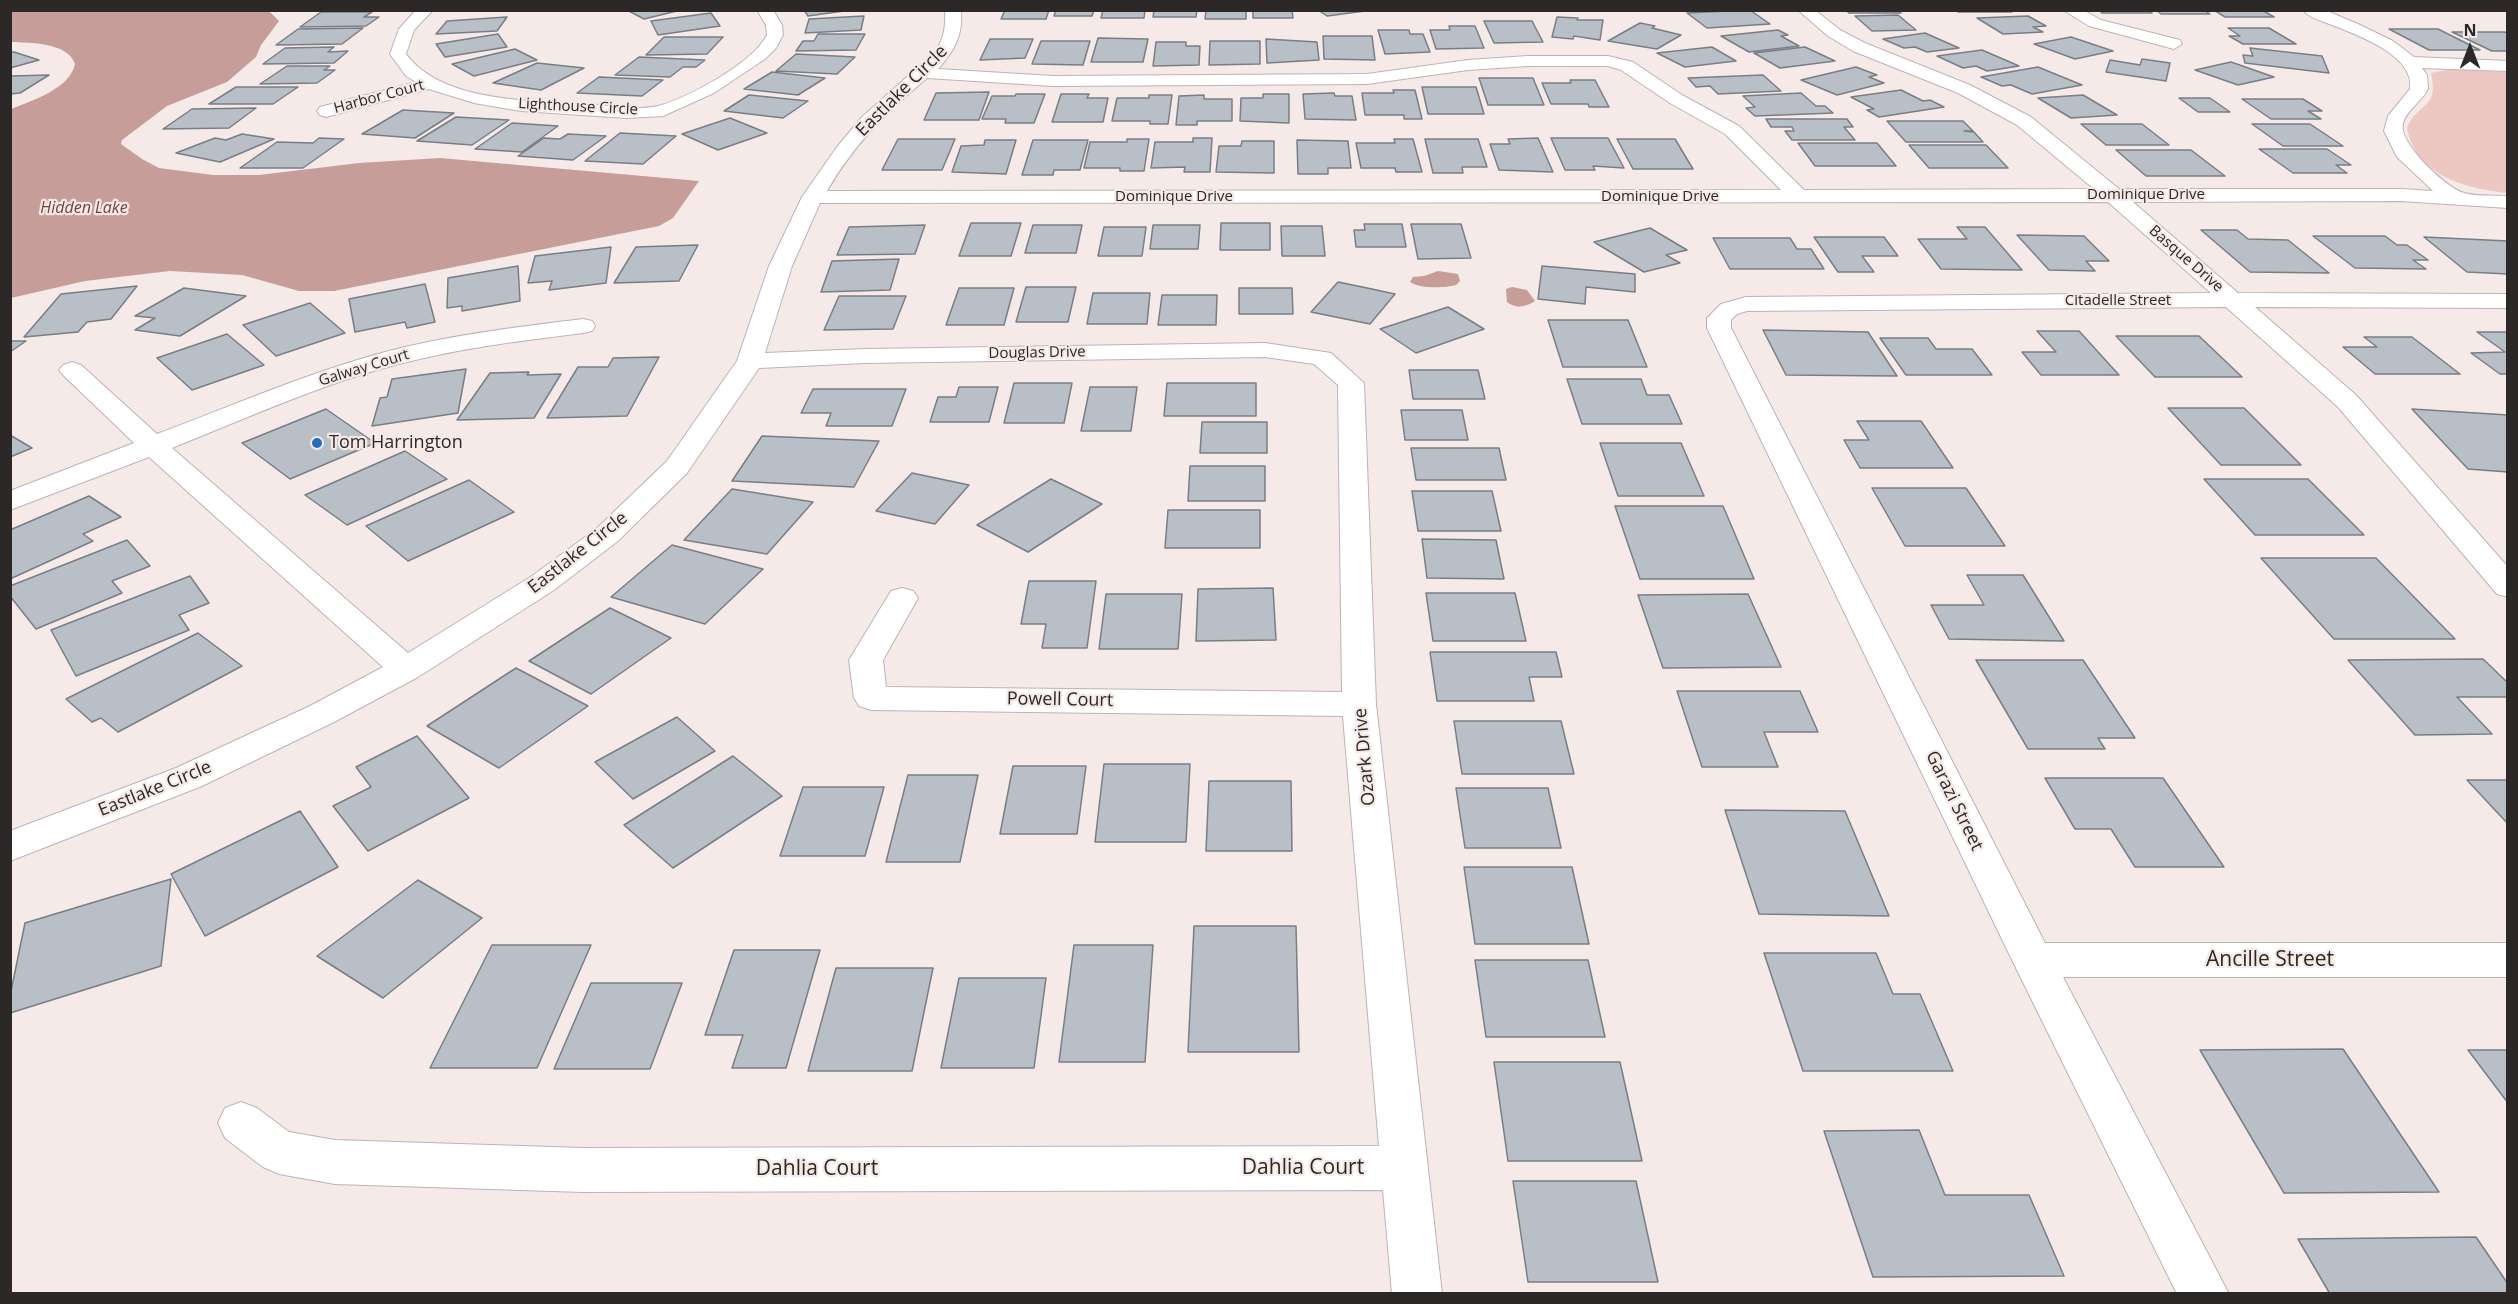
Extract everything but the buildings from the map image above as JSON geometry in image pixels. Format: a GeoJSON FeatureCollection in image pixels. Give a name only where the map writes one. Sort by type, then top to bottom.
{"type":"FeatureCollection","features":[{"type":"Feature","properties":{"kind":"street","name":"Lighthouse Circle"},"geometry":{"type":"LineString","coordinates":[[426,10],[405,29],[400,37],[398,54],[411,71],[431,83],[454,92],[517,104],[624,112],[662,111],[749,65],[769,46],[775,35],[772,20],[764,10]]}},
{"type":"Feature","properties":{"kind":"street","name":"Eastlake Circle"},"geometry":{"type":"LineString","coordinates":[[10,847],[189,777],[322,714],[406,669],[543,583],[607,535],[677,467],[750,361],[792,237],[812,197],[851,142],[882,107],[923,73],[952,41],[957,26],[953,10]]}},
{"type":"Feature","properties":{"kind":"street","name":"Basque Drive"},"geometry":{"type":"LineString","coordinates":[[1805,10],[1834,33],[1859,47],[1997,104],[2024,120],[2113,195],[2347,401],[2508,587]]}},
{"type":"Feature","properties":{"kind":"street"},"geometry":{"type":"LineString","coordinates":[[2070,10],[2105,27],[2174,44]]}},
{"type":"Feature","properties":{"kind":"street"},"geometry":{"type":"LineString","coordinates":[[2310,10],[2375,39],[2394,49],[2411,62],[2419,77],[2417,96],[2394,122],[2393,133],[2406,155],[2454,197]]}},
{"type":"Feature","properties":{"kind":"street"},"geometry":{"type":"LineString","coordinates":[[923,73],[1053,81],[1367,79],[1468,64],[1608,61],[1627,66],[1676,99],[1732,130],[1799,196]]}},
{"type":"Feature","properties":{"kind":"street"},"geometry":{"type":"LineString","coordinates":[[2411,62],[2508,66]]}},
{"type":"Feature","properties":{"kind":"street","name":"Harbor Court"},"geometry":{"type":"LineString","coordinates":[[326,111],[431,83]]}},
{"type":"Feature","properties":{"kind":"street","name":"Dominique Drive"},"geometry":{"type":"LineString","coordinates":[[812,197],[2113,195],[2454,197],[2508,202]]}},
{"type":"Feature","properties":{"kind":"street","name":"Citadelle Street"},"geometry":{"type":"LineString","coordinates":[[1729,309],[1746,303],[2508,301]]}},
{"type":"Feature","properties":{"kind":"street","name":"Garazi Street"},"geometry":{"type":"LineString","coordinates":[[1729,309],[1719,318],[1719,328],[2033,960],[2204,1293]]}},
{"type":"Feature","properties":{"kind":"street","name":"Galway Court"},"geometry":{"type":"LineString","coordinates":[[10,501],[314,383],[392,358],[476,339],[583,326]]}},
{"type":"Feature","properties":{"kind":"street","name":"Douglas Drive"},"geometry":{"type":"LineString","coordinates":[[750,361],[865,356],[1265,350],[1322,358]]}},
{"type":"Feature","properties":{"kind":"street","name":"Ozark Drive"},"geometry":{"type":"LineString","coordinates":[[1322,358],[1351,383],[1359,704],[1417,1293]]}},
{"type":"Feature","properties":{"kind":"street"},"geometry":{"type":"LineString","coordinates":[[72,370],[113,411],[406,669]]}},
{"type":"Feature","properties":{"kind":"street","name":"Powell Court"},"geometry":{"type":"LineString","coordinates":[[902,598],[866,660],[871,698],[1359,704]]}},
{"type":"Feature","properties":{"kind":"street","name":"Ancille Street"},"geometry":{"type":"LineString","coordinates":[[2033,960],[2508,960]]}},
{"type":"Feature","properties":{"kind":"street","name":"Dahlia Court"},"geometry":{"type":"LineString","coordinates":[[241,1123],[279,1152],[335,1162],[583,1170],[1404,1168]]}},
{"type":"Feature","properties":{"kind":"shaded area"},"geometry":{"type":"Polygon","coordinates":[[[2451,69],[2507,72],[2507,193],[2459,183],[2445,177],[2421,158],[2412,144],[2407,128],[2412,119],[2430,100],[2433,85],[2431,73],[2451,69]]]}},
{"type":"Feature","properties":{"kind":"water","name":"Hidden Lake"},"geometry":{"type":"Polygon","coordinates":[[[268,10],[279,21],[261,45],[256,57],[227,82],[167,106],[122,140],[121,144],[159,168],[213,175],[259,175],[359,163],[440,158],[699,181],[673,218],[659,226],[334,291],[299,291],[242,275],[170,271],[85,281],[11,298],[11,109],[39,98],[58,87],[72,73],[75,64],[65,51],[57,48],[48,45],[11,42],[11,12],[268,10]]]}},
{"type":"Feature","properties":{"kind":"water"},"geometry":{"type":"Polygon","coordinates":[[[1438,271],[1458,274],[1460,281],[1456,285],[1439,287],[1419,286],[1410,282],[1413,277],[1438,271]]]}},
{"type":"Feature","properties":{"kind":"water"},"geometry":{"type":"Polygon","coordinates":[[[1512,287],[1527,290],[1535,301],[1521,306],[1510,304],[1507,302],[1506,289],[1512,287]]]}},
{"type":"Feature","properties":{"kind":"place","name":"Tom Harrington"},"geometry":{"type":"Point","coordinates":[317,443]}}]}
